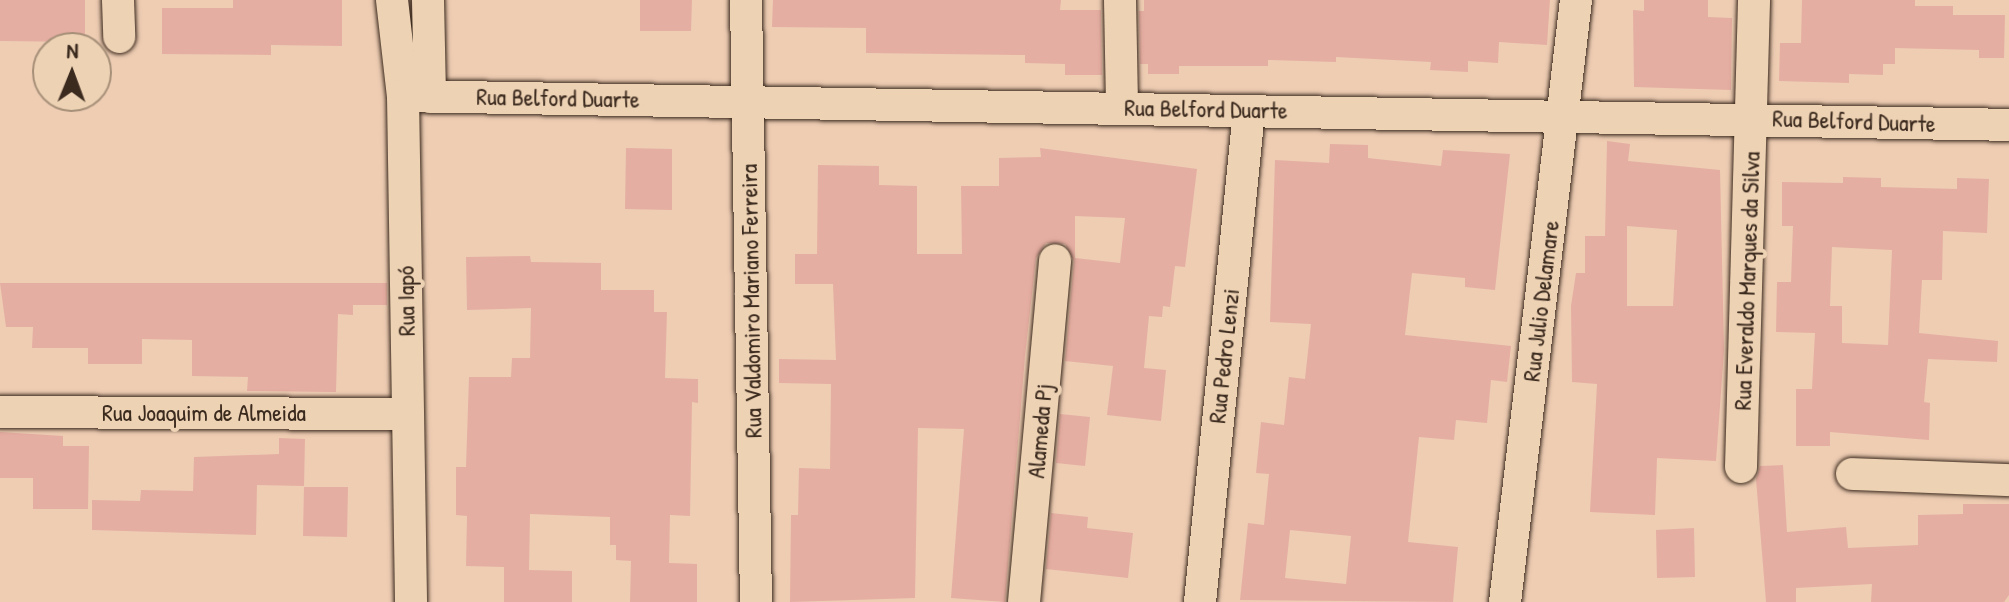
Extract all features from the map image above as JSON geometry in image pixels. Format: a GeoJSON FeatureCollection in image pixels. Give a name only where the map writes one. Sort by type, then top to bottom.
{"type":"FeatureCollection","features":[{"type":"Feature","properties":{"kind":"street"},"geometry":{"type":"LineString","coordinates":[[118,0],[119,37]]}},
{"type":"Feature","properties":{"kind":"street","name":"Rua Iapó"},"geometry":{"type":"LineString","coordinates":[[392,0],[417,96]]}},
{"type":"Feature","properties":{"kind":"street","name":"Rua Iapó"},"geometry":{"type":"LineString","coordinates":[[411,602],[407,414],[417,96],[428,0]]}},
{"type":"Feature","properties":{"kind":"street","name":"Rua Valdomiro Mariano Ferreira"},"geometry":{"type":"LineString","coordinates":[[746,0],[756,602]]}},
{"type":"Feature","properties":{"kind":"street"},"geometry":{"type":"LineString","coordinates":[[1120,0],[1122,107]]}},
{"type":"Feature","properties":{"kind":"street","name":"Rua Julio Delamare"},"geometry":{"type":"LineString","coordinates":[[1505,602],[1576,0]]}},
{"type":"Feature","properties":{"kind":"street","name":"Rua Everaldo Marques da Silva"},"geometry":{"type":"LineString","coordinates":[[1741,467],[1754,0]]}},
{"type":"Feature","properties":{"kind":"street","name":"Rua Belford Duarte"},"geometry":{"type":"LineString","coordinates":[[417,96],[2009,125]]}},
{"type":"Feature","properties":{"kind":"street","name":"Rua Pedro Lenzi"},"geometry":{"type":"LineString","coordinates":[[1200,602],[1249,111]]}},
{"type":"Feature","properties":{"kind":"street","name":"Alameda Pj"},"geometry":{"type":"LineString","coordinates":[[1024,602],[1055,260]]}},
{"type":"Feature","properties":{"kind":"street","name":"Rua Joaquim de Almeida"},"geometry":{"type":"LineString","coordinates":[[0,412],[407,414]]}},
{"type":"Feature","properties":{"kind":"street"},"geometry":{"type":"LineString","coordinates":[[1852,474],[2009,480]]}},
{"type":"Feature","properties":{"kind":"building"},"geometry":{"type":"Polygon","coordinates":[[[0,0],[85,0],[85,32],[32,32],[32,41],[0,41],[0,0]]]}},
{"type":"Feature","properties":{"kind":"building"},"geometry":{"type":"Polygon","coordinates":[[[233,0],[342,0],[342,46],[271,45],[271,55],[162,54],[162,8],[233,8],[233,0]]]}},
{"type":"Feature","properties":{"kind":"building"},"geometry":{"type":"Polygon","coordinates":[[[640,0],[692,0],[691,31],[640,31],[640,0]]]}},
{"type":"Feature","properties":{"kind":"building"},"geometry":{"type":"Polygon","coordinates":[[[773,0],[1061,0],[1060,10],[1101,10],[1102,75],[1065,75],[1065,64],[1025,63],[1025,55],[866,53],[866,28],[772,27],[773,0]]]}},
{"type":"Feature","properties":{"kind":"building"},"geometry":{"type":"Polygon","coordinates":[[[1144,0],[1550,0],[1547,45],[1499,42],[1498,63],[1468,61],[1468,72],[1430,70],[1431,62],[1336,57],[1336,62],[1268,60],[1268,66],[1179,66],[1179,74],[1148,74],[1148,64],[1140,64],[1139,11],[1144,11],[1144,0]]]}},
{"type":"Feature","properties":{"kind":"building"},"geometry":{"type":"Polygon","coordinates":[[[1644,0],[1708,0],[1708,17],[1732,18],[1731,90],[1634,87],[1633,10],[1644,11],[1644,0]]]}},
{"type":"Feature","properties":{"kind":"building"},"geometry":{"type":"Polygon","coordinates":[[[1802,0],[1915,0],[1915,6],[1953,6],[1953,15],[2005,15],[2004,58],[1979,58],[1979,50],[1895,48],[1895,64],[1883,64],[1883,75],[1849,74],[1849,83],[1779,81],[1780,43],[1801,43],[1802,0]]]}},
{"type":"Feature","properties":{"kind":"building"},"geometry":{"type":"Polygon","coordinates":[[[1607,141],[1630,144],[1628,161],[1720,170],[1724,350],[1716,461],[1657,458],[1655,515],[1590,512],[1597,384],[1572,382],[1571,306],[1576,273],[1585,273],[1585,236],[1605,236],[1607,141]],[[1627,226],[1627,306],[1673,306],[1677,230],[1627,226]]]}},
{"type":"Feature","properties":{"kind":"building"},"geometry":{"type":"Polygon","coordinates":[[[1330,144],[1368,145],[1368,158],[1441,166],[1443,150],[1510,154],[1495,290],[1465,287],[1465,278],[1412,273],[1405,335],[1511,346],[1507,382],[1491,380],[1487,423],[1456,420],[1454,440],[1419,437],[1408,542],[1458,547],[1453,602],[1240,600],[1248,523],[1264,525],[1269,474],[1256,473],[1261,422],[1284,425],[1289,377],[1305,379],[1311,324],[1270,322],[1275,160],[1329,163],[1330,144]],[[1290,530],[1285,578],[1346,584],[1351,536],[1290,530]]]}},
{"type":"Feature","properties":{"kind":"building"},"geometry":{"type":"Polygon","coordinates":[[[626,148],[672,149],[672,210],[625,209],[626,148]]]}},
{"type":"Feature","properties":{"kind":"building"},"geometry":{"type":"Polygon","coordinates":[[[1040,148],[1197,169],[1185,267],[1175,266],[1170,307],[1163,306],[1162,317],[1149,316],[1144,368],[1166,370],[1161,421],[1107,415],[1113,366],[1065,361],[1074,261],[1065,244],[1046,243],[1036,258],[1005,602],[951,598],[964,429],[918,428],[915,598],[790,602],[791,515],[798,515],[799,468],[830,469],[831,384],[779,383],[779,359],[836,360],[833,284],[795,284],[795,254],[817,254],[818,165],[879,166],[879,185],[917,186],[917,254],[962,254],[961,186],[999,186],[999,158],[1041,157],[1040,148]],[[1075,216],[1075,258],[1120,263],[1125,218],[1075,216]]]}},
{"type":"Feature","properties":{"kind":"building"},"geometry":{"type":"Polygon","coordinates":[[[1843,177],[1881,178],[1881,187],[1957,189],[1957,178],[1989,179],[1987,233],[1943,231],[1942,280],[1922,280],[1919,333],[1998,341],[1997,362],[1928,359],[1924,402],[1930,403],[1929,440],[1830,432],[1830,446],[1796,446],[1796,389],[1812,389],[1815,333],[1776,332],[1777,282],[1791,282],[1793,226],[1782,226],[1782,182],[1843,183],[1843,177]],[[1832,247],[1830,306],[1842,306],[1842,343],[1888,345],[1892,250],[1832,247]]]}},
{"type":"Feature","properties":{"kind":"building"},"geometry":{"type":"Polygon","coordinates":[[[530,256],[531,262],[601,263],[601,290],[654,290],[654,312],[667,312],[665,378],[698,379],[698,403],[692,402],[690,516],[670,515],[669,563],[697,564],[697,602],[630,602],[631,561],[616,560],[616,545],[610,545],[610,517],[530,514],[529,570],[572,571],[572,602],[504,602],[504,567],[466,566],[467,516],[456,515],[456,467],[466,467],[469,377],[511,377],[512,358],[530,358],[531,308],[467,310],[466,257],[530,256]]]}},
{"type":"Feature","properties":{"kind":"building"},"geometry":{"type":"Polygon","coordinates":[[[0,283],[387,283],[387,305],[353,305],[353,315],[338,314],[336,392],[247,391],[248,377],[192,376],[192,340],[142,339],[142,364],[88,364],[88,348],[32,348],[33,327],[6,327],[0,283]]]}},
{"type":"Feature","properties":{"kind":"building"},"geometry":{"type":"Polygon","coordinates":[[[1060,414],[1090,417],[1085,466],[1056,463],[1060,414]]]}},
{"type":"Feature","properties":{"kind":"building"},"geometry":{"type":"Polygon","coordinates":[[[0,432],[63,436],[63,446],[89,446],[88,509],[33,509],[33,478],[0,478],[0,432]]]}},
{"type":"Feature","properties":{"kind":"building"},"geometry":{"type":"Polygon","coordinates":[[[279,438],[305,439],[304,486],[257,485],[256,535],[92,530],[92,500],[140,501],[141,490],[193,491],[194,457],[279,454],[279,438]]]}},
{"type":"Feature","properties":{"kind":"building"},"geometry":{"type":"Polygon","coordinates":[[[1783,465],[1787,532],[1846,527],[1848,548],[1918,545],[1918,515],[1963,514],[1963,504],[2009,504],[2009,595],[2004,602],[1871,602],[1872,584],[1796,588],[1796,602],[1766,602],[1756,479],[1760,466],[1783,465]]]}},
{"type":"Feature","properties":{"kind":"building"},"geometry":{"type":"Polygon","coordinates":[[[304,487],[348,487],[347,537],[303,536],[304,487]]]}},
{"type":"Feature","properties":{"kind":"building"},"geometry":{"type":"Polygon","coordinates":[[[1051,513],[1088,517],[1087,528],[1133,533],[1128,578],[1046,569],[1051,513]]]}},
{"type":"Feature","properties":{"kind":"building"},"geometry":{"type":"Polygon","coordinates":[[[1694,528],[1695,577],[1657,578],[1656,530],[1694,528]]]}}]}
